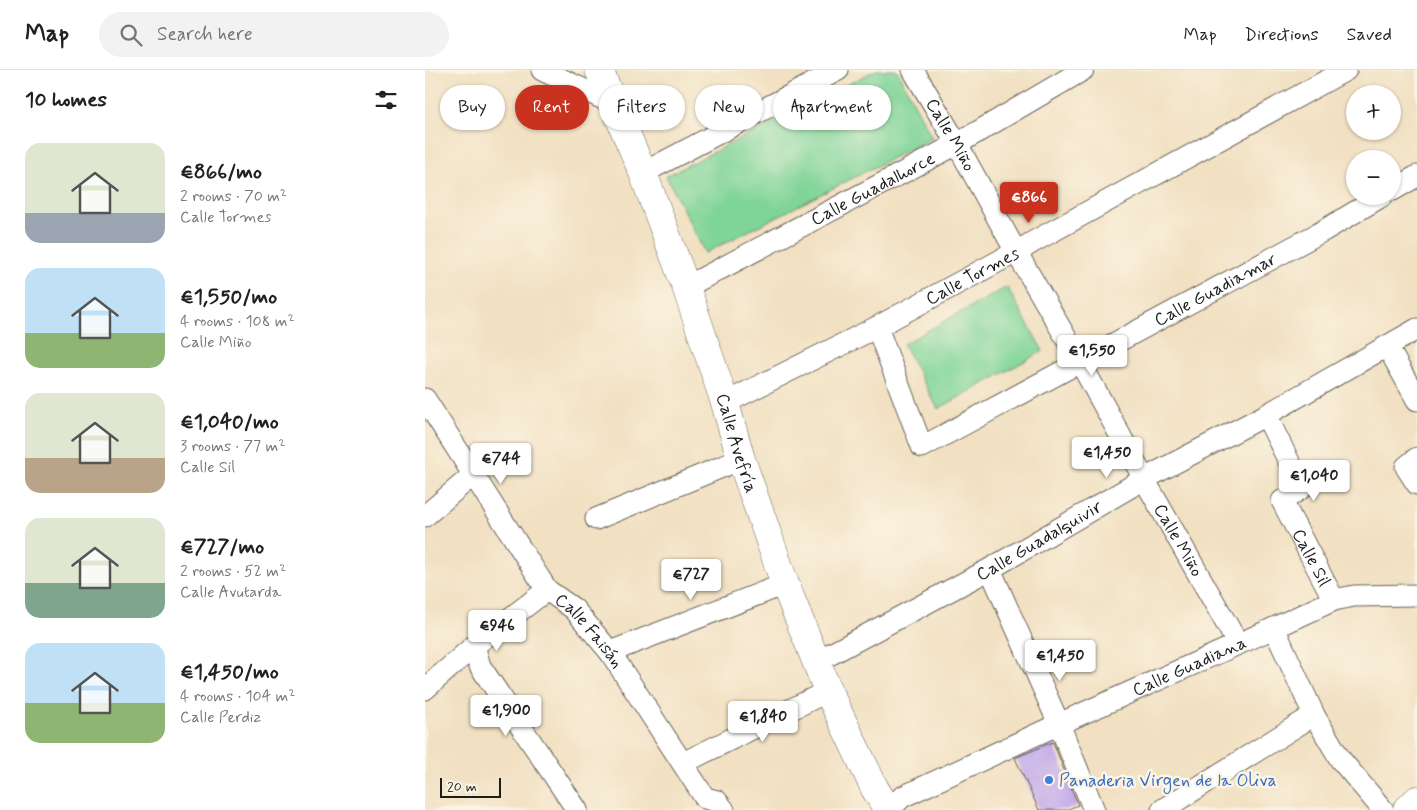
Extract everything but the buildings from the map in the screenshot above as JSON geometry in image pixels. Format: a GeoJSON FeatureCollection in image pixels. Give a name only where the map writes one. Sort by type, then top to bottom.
{"type":"FeatureCollection","features":[{"type":"Feature","properties":{"kind":"street"},"geometry":{"type":"LineString","coordinates":[[542,70],[599,97]]}},
{"type":"Feature","properties":{"kind":"street","name":"Calle Avefría"},"geometry":{"type":"LineString","coordinates":[[599,70],[605,85]]}},
{"type":"Feature","properties":{"kind":"street"},"geometry":{"type":"LineString","coordinates":[[643,173],[838,70]]}},
{"type":"Feature","properties":{"kind":"street","name":"Calle Miño"},"geometry":{"type":"LineString","coordinates":[[913,70],[957,144],[1238,644]]}},
{"type":"Feature","properties":{"kind":"street","name":"Calle Guadalhorce"},"geometry":{"type":"LineString","coordinates":[[686,288],[957,144],[1083,70]]}},
{"type":"Feature","properties":{"kind":"street","name":"Calle Tormes"},"geometry":{"type":"LineString","coordinates":[[725,403],[1017,252],[1346,70]]}},
{"type":"Feature","properties":{"kind":"street","name":"Calle Avefría"},"geometry":{"type":"LineString","coordinates":[[624,130],[643,173],[686,288],[725,403],[741,459],[785,584],[828,691],[875,789],[889,810]]}},
{"type":"Feature","properties":{"kind":"street"},"geometry":{"type":"LineString","coordinates":[[1401,185],[1417,176]]}},
{"type":"Feature","properties":{"kind":"street","name":"Calle Guadiamar"},"geometry":{"type":"LineString","coordinates":[[877,326],[922,447],[1323,231],[1367,205]]}},
{"type":"Feature","properties":{"kind":"street","name":"Calle Guadalquivir"},"geometry":{"type":"LineString","coordinates":[[816,662],[990,569],[1144,479],[1266,415],[1417,329]]}},
{"type":"Feature","properties":{"kind":"street"},"geometry":{"type":"LineString","coordinates":[[1387,346],[1417,400]]}},
{"type":"Feature","properties":{"kind":"street","name":"Calle Faisán"},"geometry":{"type":"LineString","coordinates":[[425,399],[547,590],[574,609],[611,652],[705,798],[721,806]]}},
{"type":"Feature","properties":{"kind":"street","name":"Calle Sil"},"geometry":{"type":"LineString","coordinates":[[1266,415],[1302,488],[1282,501],[1334,600]]}},
{"type":"Feature","properties":{"kind":"street"},"geometry":{"type":"LineString","coordinates":[[1417,458],[1407,467],[1417,484]]}},
{"type":"Feature","properties":{"kind":"street"},"geometry":{"type":"LineString","coordinates":[[596,519],[741,459]]}},
{"type":"Feature","properties":{"kind":"street"},"geometry":{"type":"LineString","coordinates":[[425,516],[473,474]]}},
{"type":"Feature","properties":{"kind":"street"},"geometry":{"type":"LineString","coordinates":[[990,569],[1059,724],[1094,810]]}},
{"type":"Feature","properties":{"kind":"street"},"geometry":{"type":"LineString","coordinates":[[611,652],[785,584]]}},
{"type":"Feature","properties":{"kind":"street"},"geometry":{"type":"LineString","coordinates":[[425,689],[474,646],[547,590]]}},
{"type":"Feature","properties":{"kind":"street","name":"Calle Guadiana"},"geometry":{"type":"LineString","coordinates":[[889,810],[902,797],[1334,600],[1354,596],[1417,595]]}},
{"type":"Feature","properties":{"kind":"street"},"geometry":{"type":"LineString","coordinates":[[1274,628],[1314,715],[1340,759],[1383,810]]}},
{"type":"Feature","properties":{"kind":"street"},"geometry":{"type":"LineString","coordinates":[[474,646],[480,666],[577,810]]}},
{"type":"Feature","properties":{"kind":"street"},"geometry":{"type":"LineString","coordinates":[[683,763],[828,691]]}},
{"type":"Feature","properties":{"kind":"street"},"geometry":{"type":"LineString","coordinates":[[1162,810],[1314,715]]}},
{"type":"Feature","properties":{"kind":"street"},"geometry":{"type":"LineString","coordinates":[[1407,810],[1417,800]]}},
{"type":"Feature","properties":{"kind":"green space"},"geometry":{"type":"Polygon","coordinates":[[[876,70],[897,70],[932,138],[705,253],[666,176],[757,130],[763,130],[763,127],[773,122],[773,130],[891,130],[891,85],[846,85],[876,70]]]}},
{"type":"Feature","properties":{"kind":"green space"},"geometry":{"type":"Polygon","coordinates":[[[1007,287],[1043,351],[938,409],[903,344],[1007,287]]]}},
{"type":"Feature","properties":{"kind":"place","name":"Panaderia Virgen de la Oliva"},"geometry":{"type":"Point","coordinates":[1049,780]}}]}
